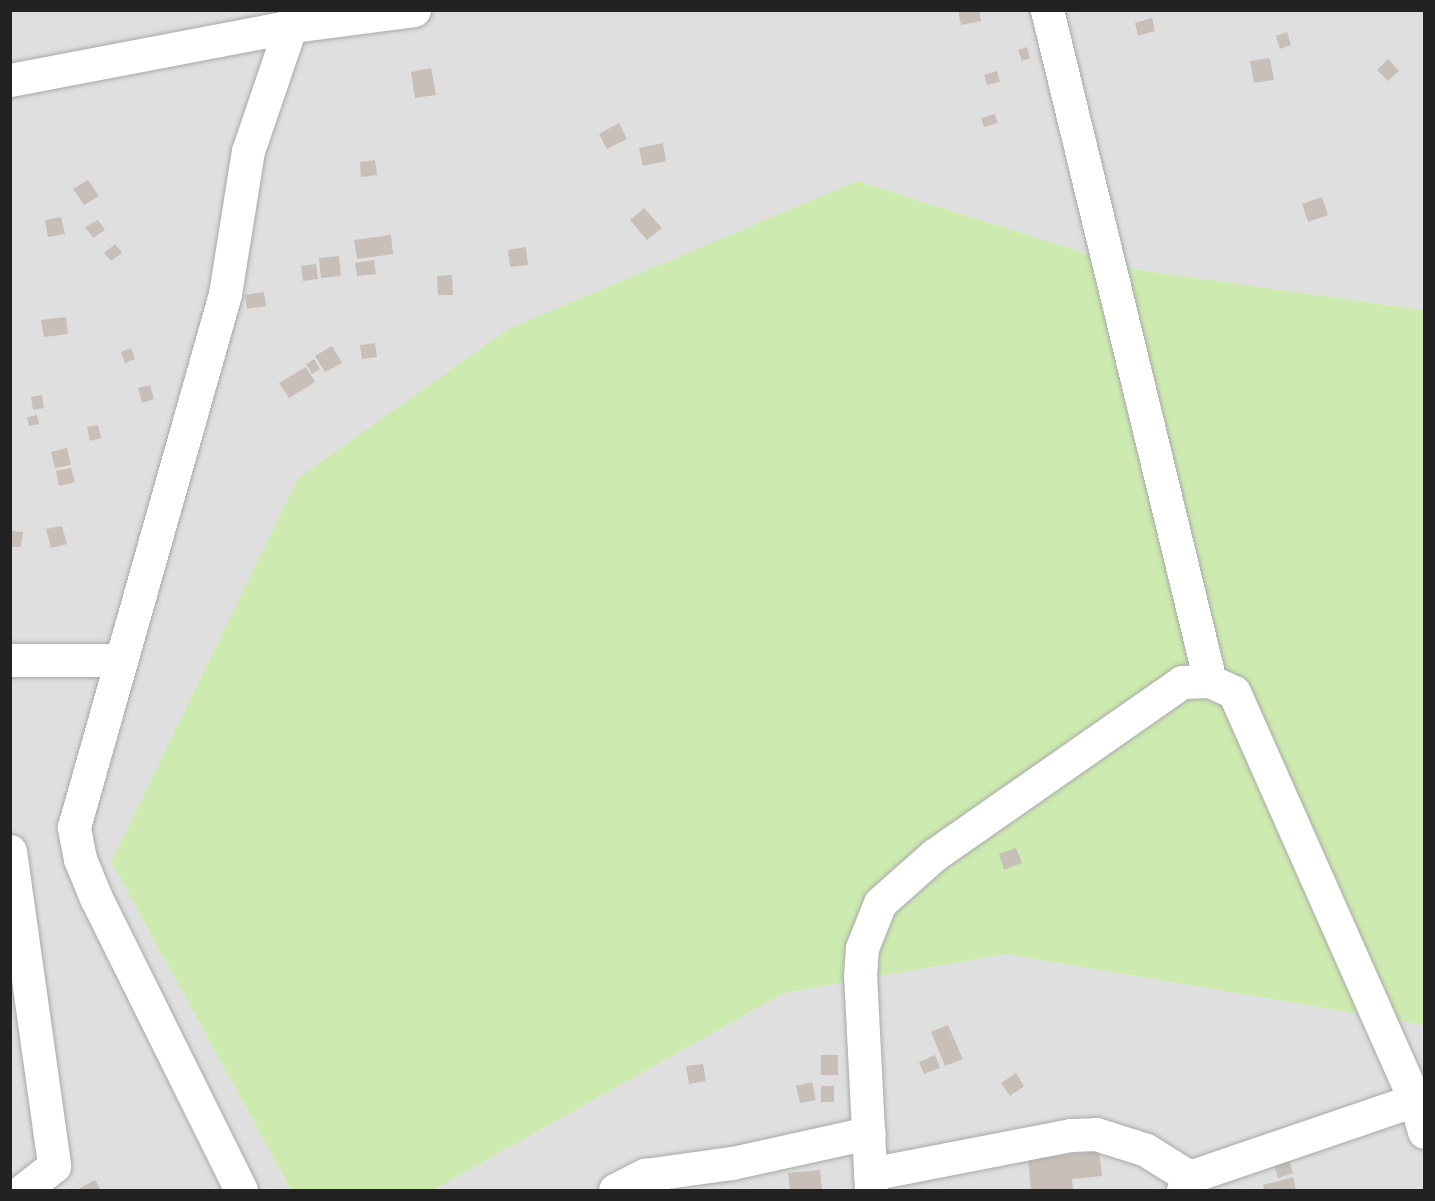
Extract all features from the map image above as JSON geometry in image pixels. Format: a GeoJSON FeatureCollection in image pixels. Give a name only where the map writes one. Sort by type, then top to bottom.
{"type":"FeatureCollection","features":[{"type":"Feature","properties":{"kind":"street"},"geometry":{"type":"LineString","coordinates":[[10,80],[295,18],[414,10]]}},
{"type":"Feature","properties":{"kind":"street"},"geometry":{"type":"LineString","coordinates":[[1047,10],[1210,681]]}},
{"type":"Feature","properties":{"kind":"street"},"geometry":{"type":"LineString","coordinates":[[241,1191],[80,859],[74,827],[118,660],[225,294],[248,151],[295,18]]}},
{"type":"Feature","properties":{"kind":"street"},"geometry":{"type":"LineString","coordinates":[[10,660],[118,660]]}},
{"type":"Feature","properties":{"kind":"street"},"geometry":{"type":"LineString","coordinates":[[1415,1100],[1186,1184],[1146,1150],[1122,1139],[1096,1134],[1071,1135],[870,1182],[860,976],[862,948],[880,903],[934,855],[1182,682],[1210,681],[1234,692],[1415,1100],[1425,1132]]}},
{"type":"Feature","properties":{"kind":"street"},"geometry":{"type":"LineString","coordinates":[[10,851],[54,1166],[23,1191]]}},
{"type":"Feature","properties":{"kind":"street"},"geometry":{"type":"LineString","coordinates":[[615,1191],[645,1175],[732,1163],[869,1133]]}},
{"type":"Feature","properties":{"kind":"shaded area"},"geometry":{"type":"Polygon","coordinates":[[[10,11],[1424,11],[1424,310],[1139,270],[857,181],[111,862],[291,1190],[11,1190],[10,11]]]}},
{"type":"Feature","properties":{"kind":"shaded area"},"geometry":{"type":"Polygon","coordinates":[[[1006,954],[1424,1025],[1424,1190],[433,1190],[784,993],[1006,954]]]}},
{"type":"Feature","properties":{"kind":"green space"},"geometry":{"type":"Polygon","coordinates":[[[857,181],[1139,270],[1424,310],[1424,1025],[1006,954],[784,993],[433,1190],[291,1190],[111,862],[298,478],[508,329],[857,181]]]}},
{"type":"Feature","properties":{"kind":"building"},"geometry":{"type":"Polygon","coordinates":[[[958,10],[979,10],[981,21],[961,25],[958,10]]]}},
{"type":"Feature","properties":{"kind":"building"},"geometry":{"type":"Polygon","coordinates":[[[1152,18],[1155,31],[1138,36],[1135,23],[1152,18]]]}},
{"type":"Feature","properties":{"kind":"building"},"geometry":{"type":"Polygon","coordinates":[[[1287,32],[1291,45],[1280,49],[1276,36],[1287,32]]]}},
{"type":"Feature","properties":{"kind":"building"},"geometry":{"type":"Polygon","coordinates":[[[1027,47],[1030,58],[1022,61],[1018,50],[1027,47]]]}},
{"type":"Feature","properties":{"kind":"building"},"geometry":{"type":"Polygon","coordinates":[[[1270,58],[1274,80],[1254,83],[1250,61],[1270,58]]]}},
{"type":"Feature","properties":{"kind":"building"},"geometry":{"type":"Polygon","coordinates":[[[1388,59],[1399,71],[1388,81],[1377,70],[1388,59]]]}},
{"type":"Feature","properties":{"kind":"building"},"geometry":{"type":"Polygon","coordinates":[[[431,68],[436,95],[415,98],[411,72],[431,68]]]}},
{"type":"Feature","properties":{"kind":"building"},"geometry":{"type":"Polygon","coordinates":[[[997,71],[1000,82],[987,85],[984,75],[997,71]]]}},
{"type":"Feature","properties":{"kind":"building"},"geometry":{"type":"Polygon","coordinates":[[[995,114],[998,123],[984,127],[981,118],[995,114]]]}},
{"type":"Feature","properties":{"kind":"building"},"geometry":{"type":"Polygon","coordinates":[[[619,123],[627,139],[607,149],[599,134],[619,123]]]}},
{"type":"Feature","properties":{"kind":"building"},"geometry":{"type":"Polygon","coordinates":[[[663,143],[666,161],[643,166],[639,148],[663,143]]]}},
{"type":"Feature","properties":{"kind":"building"},"geometry":{"type":"Polygon","coordinates":[[[375,160],[377,175],[361,177],[360,162],[375,160]]]}},
{"type":"Feature","properties":{"kind":"building"},"geometry":{"type":"Polygon","coordinates":[[[88,180],[99,196],[84,205],[73,189],[88,180]]]}},
{"type":"Feature","properties":{"kind":"building"},"geometry":{"type":"Polygon","coordinates":[[[1322,197],[1328,215],[1308,222],[1302,204],[1322,197]]]}},
{"type":"Feature","properties":{"kind":"building"},"geometry":{"type":"Polygon","coordinates":[[[644,208],[662,228],[647,240],[630,220],[644,208]]]}},
{"type":"Feature","properties":{"kind":"building"},"geometry":{"type":"Polygon","coordinates":[[[61,217],[65,234],[48,237],[45,220],[61,217]]]}},
{"type":"Feature","properties":{"kind":"building"},"geometry":{"type":"Polygon","coordinates":[[[98,220],[105,230],[93,238],[85,227],[98,220]]]}},
{"type":"Feature","properties":{"kind":"building"},"geometry":{"type":"Polygon","coordinates":[[[391,235],[393,254],[357,259],[354,240],[391,235]]]}},
{"type":"Feature","properties":{"kind":"building"},"geometry":{"type":"Polygon","coordinates":[[[115,244],[122,253],[111,261],[104,253],[115,244]]]}},
{"type":"Feature","properties":{"kind":"building"},"geometry":{"type":"Polygon","coordinates":[[[526,247],[528,265],[510,267],[508,250],[526,247]]]}},
{"type":"Feature","properties":{"kind":"building"},"geometry":{"type":"Polygon","coordinates":[[[339,256],[341,276],[321,278],[319,258],[339,256]]]}},
{"type":"Feature","properties":{"kind":"building"},"geometry":{"type":"Polygon","coordinates":[[[374,260],[376,274],[357,276],[355,263],[374,260]]]}},
{"type":"Feature","properties":{"kind":"building"},"geometry":{"type":"Polygon","coordinates":[[[316,264],[318,279],[303,281],[301,266],[316,264]]]}},
{"type":"Feature","properties":{"kind":"building"},"geometry":{"type":"Polygon","coordinates":[[[452,275],[453,295],[438,295],[437,276],[452,275]]]}},
{"type":"Feature","properties":{"kind":"building"},"geometry":{"type":"Polygon","coordinates":[[[264,292],[266,306],[247,309],[245,295],[264,292]]]}},
{"type":"Feature","properties":{"kind":"building"},"geometry":{"type":"Polygon","coordinates":[[[66,317],[68,334],[44,337],[41,320],[66,317]]]}},
{"type":"Feature","properties":{"kind":"building"},"geometry":{"type":"Polygon","coordinates":[[[375,343],[377,357],[362,359],[360,345],[375,343]]]}},
{"type":"Feature","properties":{"kind":"building"},"geometry":{"type":"Polygon","coordinates":[[[332,346],[342,363],[325,372],[315,356],[332,346]]]}},
{"type":"Feature","properties":{"kind":"building"},"geometry":{"type":"Polygon","coordinates":[[[131,348],[135,359],[125,363],[121,352],[131,348]]]}},
{"type":"Feature","properties":{"kind":"building"},"geometry":{"type":"Polygon","coordinates":[[[314,359],[320,369],[312,374],[306,364],[314,359]]]}},
{"type":"Feature","properties":{"kind":"building"},"geometry":{"type":"Polygon","coordinates":[[[306,367],[315,382],[289,398],[279,383],[306,367]]]}},
{"type":"Feature","properties":{"kind":"building"},"geometry":{"type":"Polygon","coordinates":[[[150,385],[154,399],[142,403],[138,388],[150,385]]]}},
{"type":"Feature","properties":{"kind":"building"},"geometry":{"type":"Polygon","coordinates":[[[42,395],[44,408],[33,410],[31,397],[42,395]]]}},
{"type":"Feature","properties":{"kind":"building"},"geometry":{"type":"Polygon","coordinates":[[[37,415],[39,424],[29,426],[27,417],[37,415]]]}},
{"type":"Feature","properties":{"kind":"building"},"geometry":{"type":"Polygon","coordinates":[[[98,425],[101,438],[90,441],[87,427],[98,425]]]}},
{"type":"Feature","properties":{"kind":"building"},"geometry":{"type":"Polygon","coordinates":[[[67,448],[71,465],[55,468],[51,452],[67,448]]]}},
{"type":"Feature","properties":{"kind":"building"},"geometry":{"type":"Polygon","coordinates":[[[71,468],[75,482],[59,486],[56,471],[71,468]]]}},
{"type":"Feature","properties":{"kind":"building"},"geometry":{"type":"Polygon","coordinates":[[[62,526],[67,544],[51,548],[46,529],[62,526]]]}},
{"type":"Feature","properties":{"kind":"building"},"geometry":{"type":"Polygon","coordinates":[[[11,531],[23,532],[21,547],[10,547],[11,531]]]}},
{"type":"Feature","properties":{"kind":"building"},"geometry":{"type":"Polygon","coordinates":[[[1016,848],[1022,863],[1004,870],[999,854],[1016,848]]]}},
{"type":"Feature","properties":{"kind":"building"},"geometry":{"type":"Polygon","coordinates":[[[948,1025],[963,1059],[945,1066],[931,1032],[948,1025]]]}},
{"type":"Feature","properties":{"kind":"building"},"geometry":{"type":"Polygon","coordinates":[[[821,1055],[838,1055],[838,1075],[821,1075],[821,1055]]]}},
{"type":"Feature","properties":{"kind":"building"},"geometry":{"type":"Polygon","coordinates":[[[935,1055],[940,1068],[924,1074],[919,1062],[935,1055]]]}},
{"type":"Feature","properties":{"kind":"building"},"geometry":{"type":"Polygon","coordinates":[[[703,1064],[706,1081],[689,1084],[686,1066],[703,1064]]]}},
{"type":"Feature","properties":{"kind":"building"},"geometry":{"type":"Polygon","coordinates":[[[1016,1073],[1024,1086],[1010,1096],[1001,1083],[1016,1073]]]}},
{"type":"Feature","properties":{"kind":"building"},"geometry":{"type":"Polygon","coordinates":[[[812,1082],[816,1100],[800,1103],[796,1086],[812,1082]]]}},
{"type":"Feature","properties":{"kind":"building"},"geometry":{"type":"Polygon","coordinates":[[[821,1086],[834,1086],[834,1102],[821,1102],[821,1086]]]}},
{"type":"Feature","properties":{"kind":"building"},"geometry":{"type":"Polygon","coordinates":[[[1099,1151],[1102,1176],[1072,1179],[1073,1190],[1031,1190],[1028,1159],[1099,1151]]]}},
{"type":"Feature","properties":{"kind":"building"},"geometry":{"type":"Polygon","coordinates":[[[1288,1156],[1293,1173],[1278,1178],[1273,1160],[1288,1156]]]}},
{"type":"Feature","properties":{"kind":"building"},"geometry":{"type":"Polygon","coordinates":[[[820,1170],[822,1190],[790,1190],[788,1173],[820,1170]]]}},
{"type":"Feature","properties":{"kind":"building"},"geometry":{"type":"Polygon","coordinates":[[[1293,1177],[1296,1190],[1264,1190],[1263,1185],[1293,1177]]]}},
{"type":"Feature","properties":{"kind":"building"},"geometry":{"type":"Polygon","coordinates":[[[95,1180],[101,1190],[81,1190],[80,1188],[95,1180]]]}}]}
